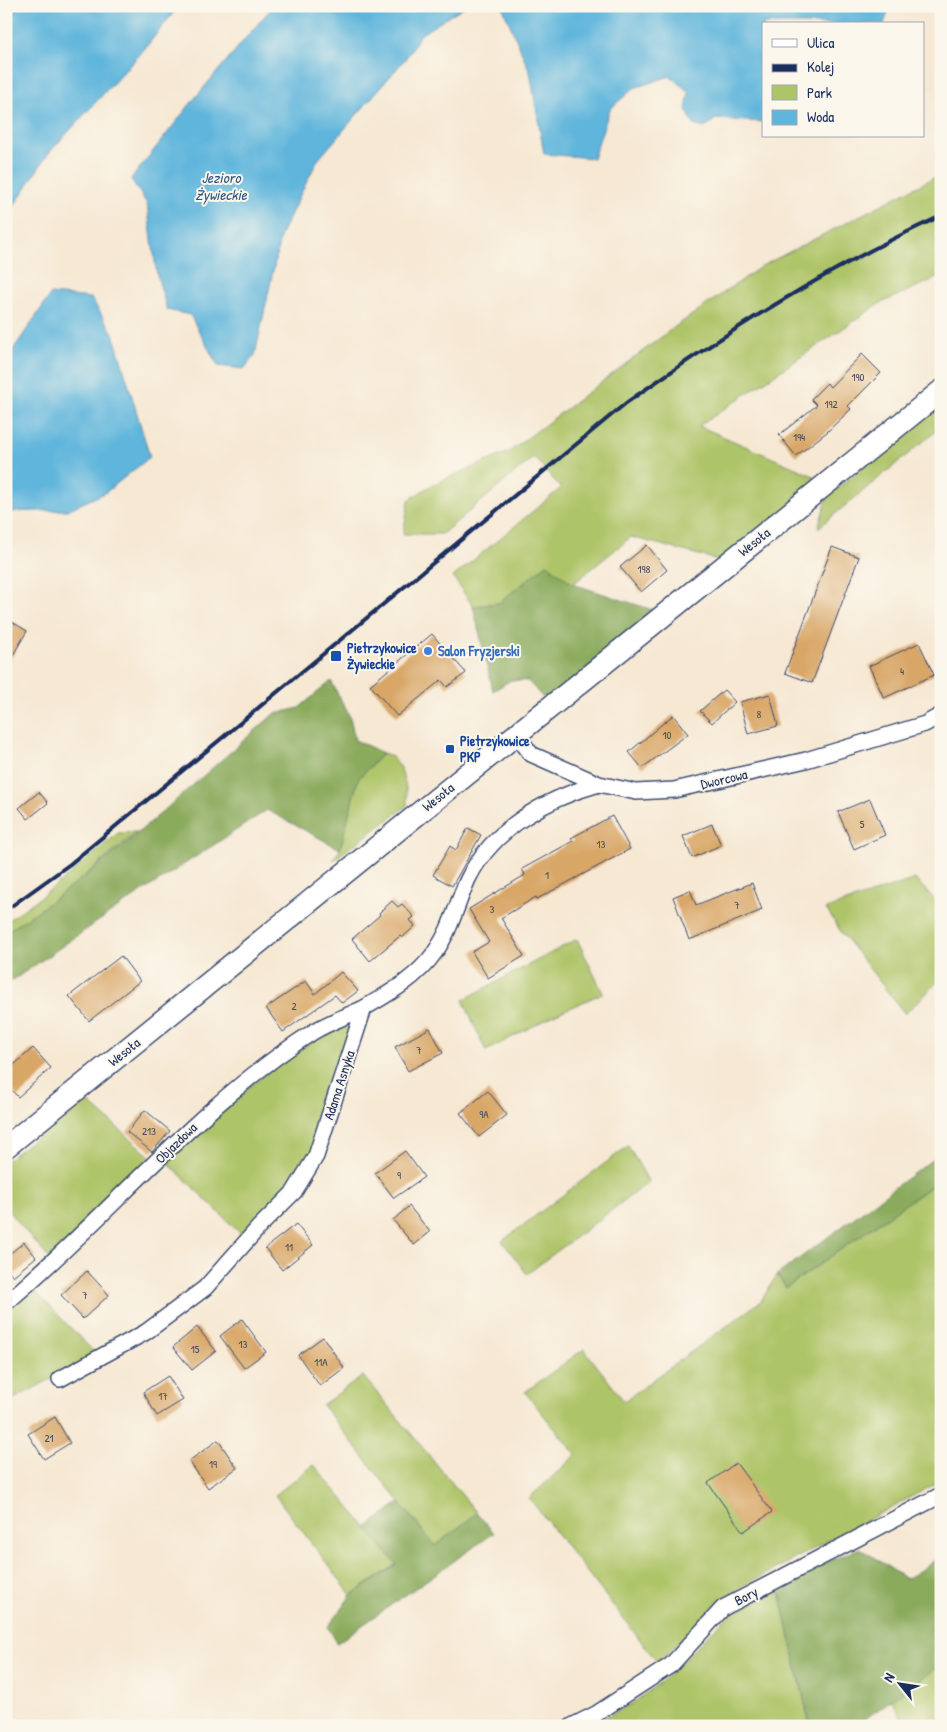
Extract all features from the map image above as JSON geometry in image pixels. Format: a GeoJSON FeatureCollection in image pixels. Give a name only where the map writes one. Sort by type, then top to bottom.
{"type":"FeatureCollection","features":[{"type":"Feature","properties":{"kind":"main road","name":"Wesoła"},"geometry":{"type":"LineString","coordinates":[[6,1146],[941,391]]}},
{"type":"Feature","properties":{"kind":"street","name":"Dworcowa"},"geometry":{"type":"LineString","coordinates":[[516,734],[531,754],[599,784],[636,792],[674,790],[806,760],[925,724],[941,715]]}},
{"type":"Feature","properties":{"kind":"street"},"geometry":{"type":"LineString","coordinates":[[364,1008],[402,986],[435,952],[456,912],[468,879],[488,848],[512,825],[575,790],[599,784]]}},
{"type":"Feature","properties":{"kind":"street","name":"Objazdowa"},"geometry":{"type":"LineString","coordinates":[[6,1303],[212,1109],[250,1078],[314,1032],[364,1008]]}},
{"type":"Feature","properties":{"kind":"street","name":"Adama Asnyka"},"geometry":{"type":"LineString","coordinates":[[60,1379],[146,1332],[205,1288],[260,1226],[294,1192],[316,1156],[364,1008]]}},
{"type":"Feature","properties":{"kind":"street","name":"Bory"},"geometry":{"type":"LineString","coordinates":[[572,1726],[596,1714],[671,1665],[723,1608],[941,1495]]}},
{"type":"Feature","properties":{"kind":"green space"},"geometry":{"type":"Polygon","coordinates":[[[941,174],[941,276],[879,304],[699,426],[814,476],[819,489],[729,563],[631,537],[573,584],[547,564],[499,603],[473,606],[453,577],[561,488],[534,457],[442,534],[403,534],[409,500],[433,484],[509,452],[672,329],[762,266],[941,174]]]}},
{"type":"Feature","properties":{"kind":"green space"},"geometry":{"type":"Polygon","coordinates":[[[941,404],[941,427],[818,528],[828,496],[941,404]]]}},
{"type":"Feature","properties":{"kind":"green space"},"geometry":{"type":"Polygon","coordinates":[[[547,564],[573,584],[665,614],[550,706],[528,681],[511,680],[493,691],[473,606],[499,603],[547,564]]]}},
{"type":"Feature","properties":{"kind":"green space"},"geometry":{"type":"Polygon","coordinates":[[[331,681],[350,717],[355,740],[383,753],[358,779],[340,849],[267,810],[116,909],[6,985],[6,932],[42,908],[110,856],[177,800],[274,714],[299,708],[331,681]]]}},
{"type":"Feature","properties":{"kind":"green space"},"geometry":{"type":"Polygon","coordinates":[[[383,753],[393,758],[403,775],[407,794],[407,806],[333,860],[340,849],[358,779],[383,753]]]}},
{"type":"Feature","properties":{"kind":"green space"},"geometry":{"type":"Polygon","coordinates":[[[137,832],[53,902],[6,932],[6,922],[61,882],[118,833],[137,832]]]}},
{"type":"Feature","properties":{"kind":"green space"},"geometry":{"type":"Polygon","coordinates":[[[915,879],[941,906],[941,979],[905,1014],[841,932],[826,909],[915,879]]]}},
{"type":"Feature","properties":{"kind":"green space"},"geometry":{"type":"Polygon","coordinates":[[[577,939],[603,993],[558,1013],[486,1051],[463,1000],[577,939]]]}},
{"type":"Feature","properties":{"kind":"green space"},"geometry":{"type":"Polygon","coordinates":[[[346,1022],[351,1024],[353,1029],[314,1150],[291,1185],[243,1236],[164,1159],[208,1117],[296,1052],[336,1026],[346,1022]]]}},
{"type":"Feature","properties":{"kind":"green space"},"geometry":{"type":"Polygon","coordinates":[[[85,1099],[152,1158],[51,1261],[6,1208],[6,1161],[85,1099]]]}},
{"type":"Feature","properties":{"kind":"green space"},"geometry":{"type":"Polygon","coordinates":[[[628,1146],[649,1182],[527,1274],[502,1241],[628,1146]]]}},
{"type":"Feature","properties":{"kind":"green space"},"geometry":{"type":"Polygon","coordinates":[[[941,1153],[941,1179],[786,1288],[777,1275],[941,1153]]]}},
{"type":"Feature","properties":{"kind":"green space"},"geometry":{"type":"Polygon","coordinates":[[[941,1179],[941,1481],[749,1583],[715,1605],[658,1663],[529,1498],[576,1455],[525,1392],[584,1349],[624,1401],[761,1301],[777,1275],[786,1288],[941,1179]]]}},
{"type":"Feature","properties":{"kind":"green space"},"geometry":{"type":"Polygon","coordinates":[[[32,1288],[97,1355],[6,1403],[6,1309],[32,1288]]]}},
{"type":"Feature","properties":{"kind":"green space"},"geometry":{"type":"Polygon","coordinates":[[[363,1376],[477,1513],[435,1546],[322,1405],[363,1376]]]}},
{"type":"Feature","properties":{"kind":"green space"},"geometry":{"type":"Polygon","coordinates":[[[314,1465],[397,1564],[351,1595],[275,1495],[314,1465]]]}},
{"type":"Feature","properties":{"kind":"green space"},"geometry":{"type":"Polygon","coordinates":[[[399,1503],[435,1546],[477,1513],[494,1533],[337,1643],[328,1627],[351,1595],[397,1565],[366,1528],[399,1503]]]}},
{"type":"Feature","properties":{"kind":"green space"},"geometry":{"type":"Polygon","coordinates":[[[860,1548],[906,1579],[941,1557],[941,1665],[855,1726],[810,1726],[778,1583],[860,1548]]]}},
{"type":"Feature","properties":{"kind":"green space"},"geometry":{"type":"Polygon","coordinates":[[[778,1583],[809,1722],[801,1726],[603,1726],[601,1720],[633,1703],[662,1681],[737,1607],[778,1583]]]}},
{"type":"Feature","properties":{"kind":"green space"},"geometry":{"type":"Polygon","coordinates":[[[941,1665],[941,1726],[905,1726],[892,1700],[941,1665]]]}},
{"type":"Feature","properties":{"kind":"water"},"geometry":{"type":"Polygon","coordinates":[[[17,6],[179,6],[142,52],[48,154],[6,218],[6,17],[14,15],[17,6]]]}},
{"type":"Feature","properties":{"kind":"water","name":"Jezioro Żywieckie"},"geometry":{"type":"Polygon","coordinates":[[[273,6],[465,6],[420,35],[406,58],[317,161],[281,234],[255,355],[244,369],[218,366],[190,315],[167,310],[157,275],[147,204],[131,179],[195,98],[273,6]]]}},
{"type":"Feature","properties":{"kind":"water"},"geometry":{"type":"Polygon","coordinates":[[[502,6],[890,6],[885,22],[762,22],[762,122],[716,119],[704,128],[694,125],[686,110],[689,92],[670,76],[634,88],[610,109],[593,158],[544,154],[530,72],[502,6]]]}},
{"type":"Feature","properties":{"kind":"water"},"geometry":{"type":"Polygon","coordinates":[[[51,294],[91,298],[113,333],[150,457],[105,493],[67,510],[6,512],[6,360],[51,294]]]}},
{"type":"Feature","properties":{"kind":"building"},"geometry":{"type":"Polygon","coordinates":[[[862,354],[881,373],[848,406],[851,409],[827,432],[796,456],[779,435],[817,405],[811,399],[827,383],[830,387],[862,354]]]}},
{"type":"Feature","properties":{"kind":"building"},"geometry":{"type":"Polygon","coordinates":[[[647,545],[667,570],[641,592],[620,567],[647,545]]]}},
{"type":"Feature","properties":{"kind":"building"},"geometry":{"type":"Polygon","coordinates":[[[832,547],[859,557],[812,683],[785,673],[832,547]]]}},
{"type":"Feature","properties":{"kind":"building"},"geometry":{"type":"Polygon","coordinates":[[[6,618],[27,631],[6,667],[6,618]]]}},
{"type":"Feature","properties":{"kind":"building"},"geometry":{"type":"Polygon","coordinates":[[[432,634],[466,673],[447,687],[441,680],[397,716],[370,685],[432,634]]]}},
{"type":"Feature","properties":{"kind":"building"},"geometry":{"type":"Polygon","coordinates":[[[919,643],[934,675],[884,698],[869,666],[919,643]]]}},
{"type":"Feature","properties":{"kind":"building"},"geometry":{"type":"Polygon","coordinates":[[[724,690],[735,702],[712,723],[700,711],[724,690]]]}},
{"type":"Feature","properties":{"kind":"building"},"geometry":{"type":"Polygon","coordinates":[[[770,694],[778,726],[748,734],[740,702],[770,694]]]}},
{"type":"Feature","properties":{"kind":"building"},"geometry":{"type":"Polygon","coordinates":[[[673,715],[688,734],[642,768],[629,752],[673,715]]]}},
{"type":"Feature","properties":{"kind":"building"},"geometry":{"type":"Polygon","coordinates":[[[39,792],[48,803],[28,819],[19,808],[39,792]]]}},
{"type":"Feature","properties":{"kind":"building"},"geometry":{"type":"Polygon","coordinates":[[[870,799],[885,835],[854,849],[838,812],[870,799]]]}},
{"type":"Feature","properties":{"kind":"building"},"geometry":{"type":"Polygon","coordinates":[[[612,816],[630,849],[537,899],[536,897],[501,918],[524,956],[488,978],[472,952],[489,942],[469,909],[525,875],[522,869],[573,841],[571,838],[612,816]]]}},
{"type":"Feature","properties":{"kind":"building"},"geometry":{"type":"Polygon","coordinates":[[[712,824],[721,845],[692,858],[683,836],[712,824]]]}},
{"type":"Feature","properties":{"kind":"building"},"geometry":{"type":"Polygon","coordinates":[[[468,828],[481,835],[452,886],[433,875],[450,846],[456,850],[468,828]]]}},
{"type":"Feature","properties":{"kind":"building"},"geometry":{"type":"Polygon","coordinates":[[[752,883],[762,910],[689,940],[673,897],[690,890],[696,905],[752,883]]]}},
{"type":"Feature","properties":{"kind":"building"},"geometry":{"type":"Polygon","coordinates":[[[392,901],[398,907],[402,904],[414,917],[410,920],[415,926],[370,961],[352,939],[380,915],[379,913],[392,901]]]}},
{"type":"Feature","properties":{"kind":"building"},"geometry":{"type":"Polygon","coordinates":[[[121,956],[140,981],[89,1021],[69,996],[121,956]]]}},
{"type":"Feature","properties":{"kind":"building"},"geometry":{"type":"Polygon","coordinates":[[[341,972],[358,991],[342,1003],[335,995],[283,1032],[266,1008],[306,981],[315,994],[341,972]]]}},
{"type":"Feature","properties":{"kind":"building"},"geometry":{"type":"Polygon","coordinates":[[[430,1028],[443,1053],[408,1071],[395,1047],[430,1028]]]}},
{"type":"Feature","properties":{"kind":"building"},"geometry":{"type":"Polygon","coordinates":[[[33,1048],[51,1068],[18,1097],[6,1084],[6,1072],[33,1048]]]}},
{"type":"Feature","properties":{"kind":"building"},"geometry":{"type":"Polygon","coordinates":[[[488,1091],[507,1115],[479,1137],[460,1113],[488,1091]]]}},
{"type":"Feature","properties":{"kind":"building"},"geometry":{"type":"Polygon","coordinates":[[[145,1110],[170,1131],[152,1152],[127,1132],[145,1110]]]}},
{"type":"Feature","properties":{"kind":"building"},"geometry":{"type":"Polygon","coordinates":[[[405,1151],[424,1177],[394,1198],[375,1173],[405,1151]]]}},
{"type":"Feature","properties":{"kind":"building"},"geometry":{"type":"Polygon","coordinates":[[[409,1206],[430,1232],[414,1245],[393,1220],[409,1206]]]}},
{"type":"Feature","properties":{"kind":"building"},"geometry":{"type":"Polygon","coordinates":[[[296,1224],[313,1245],[282,1270],[265,1248],[296,1224]]]}},
{"type":"Feature","properties":{"kind":"building"},"geometry":{"type":"Polygon","coordinates":[[[24,1242],[36,1257],[13,1276],[6,1267],[6,1257],[24,1242]]]}},
{"type":"Feature","properties":{"kind":"building"},"geometry":{"type":"Polygon","coordinates":[[[87,1271],[109,1295],[83,1319],[61,1295],[87,1271]]]}},
{"type":"Feature","properties":{"kind":"building"},"geometry":{"type":"Polygon","coordinates":[[[242,1319],[266,1352],[244,1368],[220,1336],[242,1319]]]}},
{"type":"Feature","properties":{"kind":"building"},"geometry":{"type":"Polygon","coordinates":[[[197,1327],[216,1351],[192,1370],[173,1347],[197,1327]]]}},
{"type":"Feature","properties":{"kind":"building"},"geometry":{"type":"Polygon","coordinates":[[[323,1337],[344,1368],[320,1386],[298,1355],[323,1337]]]}},
{"type":"Feature","properties":{"kind":"building"},"geometry":{"type":"Polygon","coordinates":[[[168,1376],[183,1400],[157,1416],[143,1392],[168,1376]]]}},
{"type":"Feature","properties":{"kind":"building"},"geometry":{"type":"Polygon","coordinates":[[[55,1417],[70,1443],[44,1459],[28,1434],[55,1417]]]}},
{"type":"Feature","properties":{"kind":"building"},"geometry":{"type":"Polygon","coordinates":[[[218,1440],[237,1468],[208,1488],[189,1461],[218,1440]]]}},
{"type":"Feature","properties":{"kind":"building"},"geometry":{"type":"Polygon","coordinates":[[[736,1463],[772,1512],[743,1532],[708,1483],[736,1463]]]}},
{"type":"Feature","properties":{"kind":"railway"},"geometry":{"type":"LineString","coordinates":[[6,910],[70,864],[626,403],[702,351],[779,302],[859,257],[941,216]]}},
{"type":"Feature","properties":{"kind":"place","name":"Salon Fryzjerski"},"geometry":{"type":"Point","coordinates":[428,651]}},
{"type":"Feature","properties":{"kind":"place","name":"Pietrzykowice Żywieckie"},"geometry":{"type":"Point","coordinates":[336,656]}},
{"type":"Feature","properties":{"kind":"place","name":"Pietrzykowice PKP"},"geometry":{"type":"Point","coordinates":[450,749]}}]}
